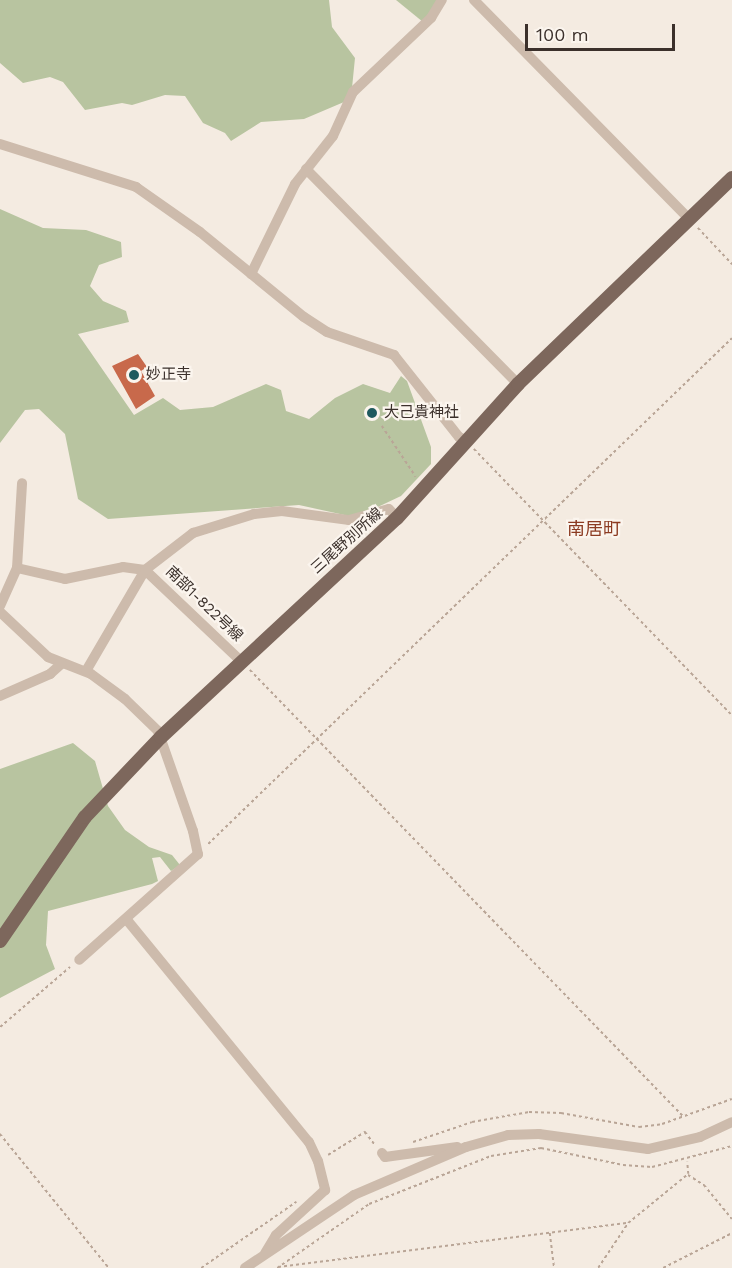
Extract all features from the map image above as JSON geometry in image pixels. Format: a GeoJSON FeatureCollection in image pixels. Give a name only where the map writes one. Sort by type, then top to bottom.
{"type":"FeatureCollection","features":[{"type":"Feature","properties":{"kind":"main road","name":"三尾野別所線"},"geometry":{"type":"LineString","coordinates":[[0,941],[85,817],[161,737],[240,661],[397,518],[465,440],[518,384],[732,178]]}},
{"type":"Feature","properties":{"kind":"street"},"geometry":{"type":"LineString","coordinates":[[251,274],[306,169],[333,136],[353,92],[430,18],[442,0]]}},
{"type":"Feature","properties":{"kind":"street"},"geometry":{"type":"LineString","coordinates":[[474,0],[689,219]]}},
{"type":"Feature","properties":{"kind":"street"},"geometry":{"type":"LineString","coordinates":[[0,144],[136,187],[200,232],[327,332],[393,355],[465,440]]}},
{"type":"Feature","properties":{"kind":"street"},"geometry":{"type":"LineString","coordinates":[[306,169],[518,384]]}},
{"type":"Feature","properties":{"kind":"street"},"geometry":{"type":"LineString","coordinates":[[0,606],[17,568],[22,483]]}},
{"type":"Feature","properties":{"kind":"street"},"geometry":{"type":"LineString","coordinates":[[86,671],[145,570],[194,533],[254,514],[298,511],[348,520],[389,509],[397,518]]}},
{"type":"Feature","properties":{"kind":"street"},"geometry":{"type":"LineString","coordinates":[[17,568],[65,579],[123,567],[145,570]]}},
{"type":"Feature","properties":{"kind":"street","name":"南部1-822号線"},"geometry":{"type":"LineString","coordinates":[[145,570],[240,661]]}},
{"type":"Feature","properties":{"kind":"street"},"geometry":{"type":"LineString","coordinates":[[0,612],[48,657],[61,664],[86,671],[125,699],[161,737],[198,854],[127,920],[79,960]]}},
{"type":"Feature","properties":{"kind":"street"},"geometry":{"type":"LineString","coordinates":[[0,696],[50,674],[61,664]]}},
{"type":"Feature","properties":{"kind":"street"},"geometry":{"type":"LineString","coordinates":[[127,920],[309,1142],[318,1161],[325,1190],[276,1235],[263,1256]]}},
{"type":"Feature","properties":{"kind":"street"},"geometry":{"type":"LineString","coordinates":[[245,1268],[354,1195],[466,1147],[508,1135],[539,1134],[648,1149],[700,1137],[732,1122]]}},
{"type":"Feature","properties":{"kind":"street"},"geometry":{"type":"LineString","coordinates":[[381,1153],[385,1157],[430,1148],[466,1147]]}},
{"type":"Feature","properties":{"kind":"path"},"geometry":{"type":"LineString","coordinates":[[689,219],[732,264]]}},
{"type":"Feature","properties":{"kind":"path"},"geometry":{"type":"LineString","coordinates":[[198,854],[732,338]]}},
{"type":"Feature","properties":{"kind":"path"},"geometry":{"type":"LineString","coordinates":[[382,426],[411,472],[426,485]]}},
{"type":"Feature","properties":{"kind":"path"},"geometry":{"type":"LineString","coordinates":[[465,440],[732,715]]}},
{"type":"Feature","properties":{"kind":"path"},"geometry":{"type":"LineString","coordinates":[[240,661],[318,738],[684,1117]]}},
{"type":"Feature","properties":{"kind":"path"},"geometry":{"type":"LineString","coordinates":[[0,1027],[79,960]]}},
{"type":"Feature","properties":{"kind":"path"},"geometry":{"type":"LineString","coordinates":[[0,1134],[109,1268]]}},
{"type":"Feature","properties":{"kind":"path"},"geometry":{"type":"LineString","coordinates":[[277,1268],[369,1204],[491,1156],[540,1148],[624,1165],[652,1167],[687,1161],[732,1146]]}},
{"type":"Feature","properties":{"kind":"path"},"geometry":{"type":"LineString","coordinates":[[687,1161],[688,1174]]}},
{"type":"Feature","properties":{"kind":"path"},"geometry":{"type":"LineString","coordinates":[[688,1174],[704,1185],[732,1219]]}},
{"type":"Feature","properties":{"kind":"path"},"geometry":{"type":"LineString","coordinates":[[598,1268],[628,1223],[688,1174]]}},
{"type":"Feature","properties":{"kind":"path"},"geometry":{"type":"LineString","coordinates":[[201,1268],[298,1200]]}},
{"type":"Feature","properties":{"kind":"path"},"geometry":{"type":"LineString","coordinates":[[277,1268],[628,1223]]}},
{"type":"Feature","properties":{"kind":"path"},"geometry":{"type":"LineString","coordinates":[[550,1233],[554,1268]]}},
{"type":"Feature","properties":{"kind":"path"},"geometry":{"type":"LineString","coordinates":[[663,1268],[732,1233]]}},
{"type":"Feature","properties":{"kind":"green space"},"geometry":{"type":"Polygon","coordinates":[[[0,0],[329,0],[332,27],[355,58],[352,88],[344,102],[304,119],[261,122],[231,141],[225,133],[203,123],[185,96],[165,95],[132,105],[122,103],[85,110],[63,82],[50,77],[23,83],[0,63],[0,0]]]}},
{"type":"Feature","properties":{"kind":"green space"},"geometry":{"type":"Polygon","coordinates":[[[396,0],[438,0],[423,22],[396,0]]]}},
{"type":"Feature","properties":{"kind":"green space"},"geometry":{"type":"Polygon","coordinates":[[[0,209],[43,228],[86,230],[121,242],[122,257],[99,265],[90,286],[103,301],[126,311],[129,322],[78,334],[134,415],[163,398],[180,410],[213,407],[266,384],[281,390],[286,411],[309,419],[335,398],[363,384],[390,393],[401,376],[407,381],[431,447],[431,464],[401,496],[365,513],[349,516],[299,505],[108,519],[78,499],[65,434],[39,409],[25,410],[0,443],[0,209]]]}},
{"type":"Feature","properties":{"kind":"green space"},"geometry":{"type":"Polygon","coordinates":[[[73,743],[95,761],[108,806],[125,830],[149,847],[172,855],[180,865],[171,871],[160,857],[152,858],[158,881],[48,911],[46,945],[55,969],[0,998],[0,769],[73,743]]]}},
{"type":"Feature","properties":{"kind":"building"},"geometry":{"type":"Polygon","coordinates":[[[138,354],[147,367],[141,371],[155,396],[136,409],[112,366],[138,354]]]}},
{"type":"Feature","properties":{"kind":"place","name":"妙正寺"},"geometry":{"type":"Point","coordinates":[134,375]}},
{"type":"Feature","properties":{"kind":"place","name":"大己貴神社"},"geometry":{"type":"Point","coordinates":[372,413]}},
{"type":"Feature","properties":{"kind":"district","name":"南居町"},"geometry":{"type":"Point","coordinates":[594,529]}}]}
